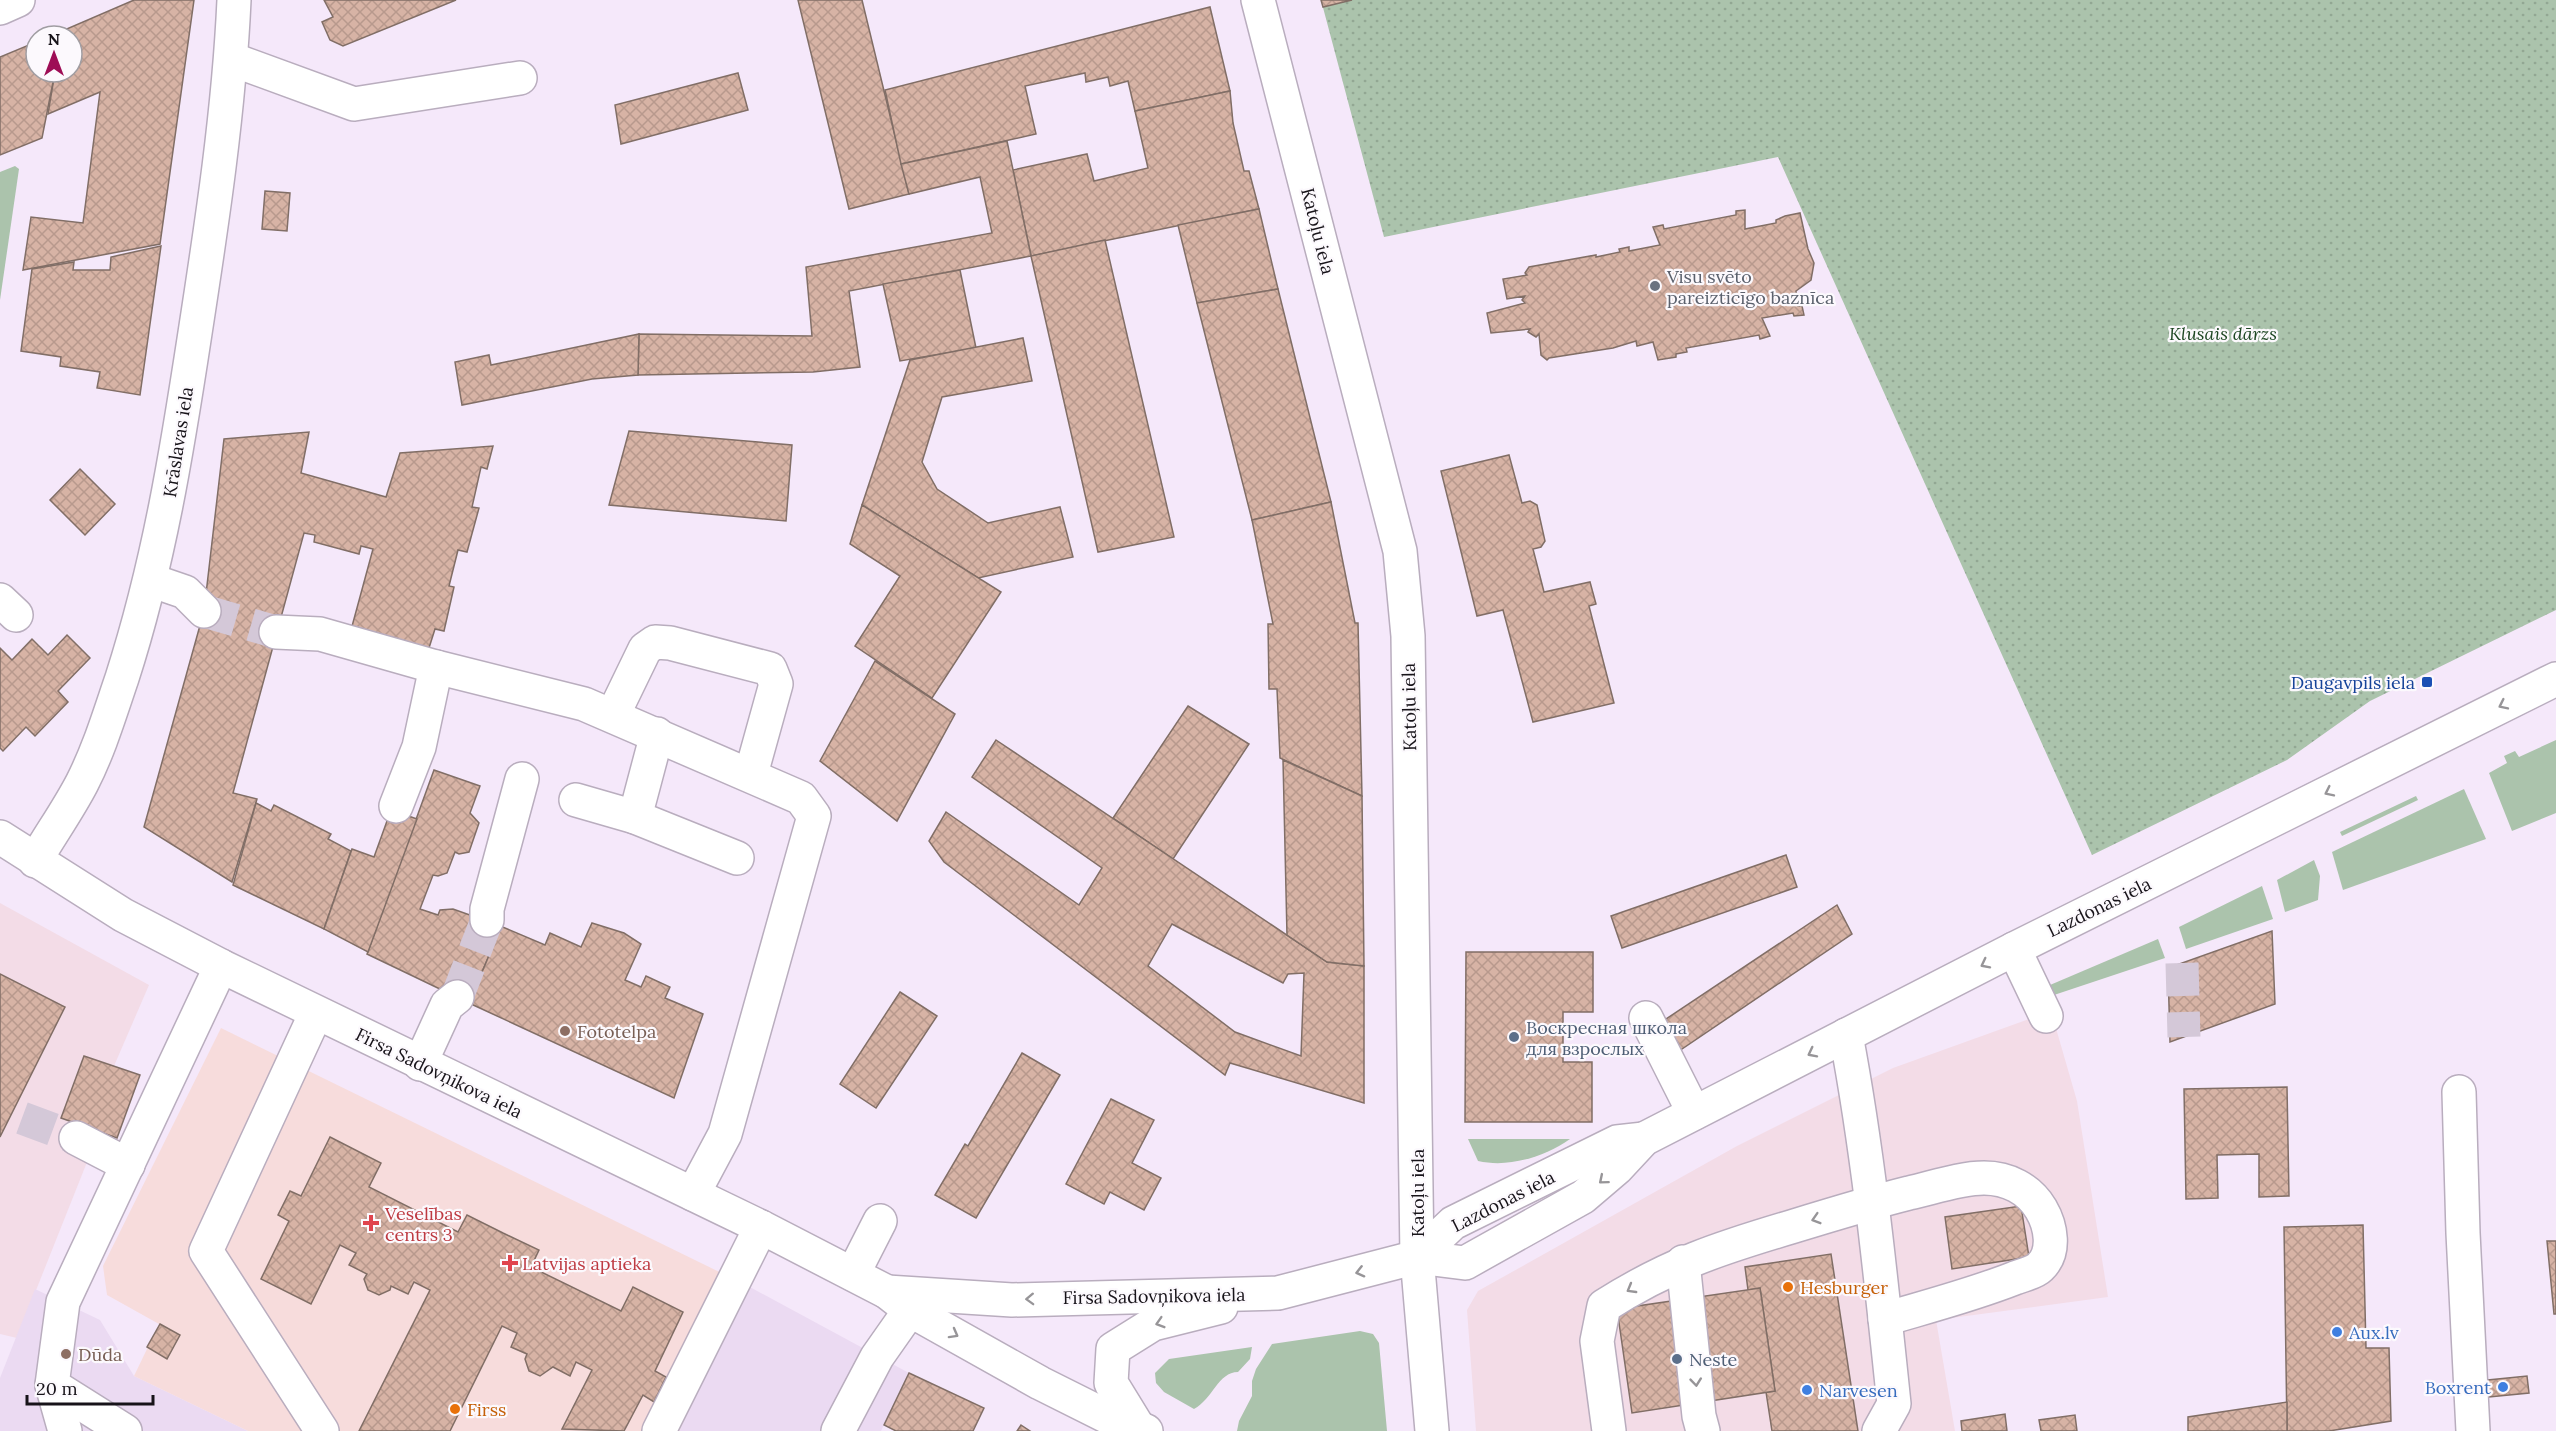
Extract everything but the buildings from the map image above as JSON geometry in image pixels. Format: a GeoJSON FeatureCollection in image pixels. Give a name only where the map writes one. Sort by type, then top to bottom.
{"type":"FeatureCollection","features":[{"type":"Feature","properties":{"kind":"street"},"geometry":{"type":"LineString","coordinates":[[0,8],[18,0]]}},
{"type":"Feature","properties":{"kind":"street","name":"Krāslavas iela"},"geometry":{"type":"LineString","coordinates":[[35,861],[86,773],[114,700],[150,580],[171,487],[202,287],[231,59],[234,0]]}},
{"type":"Feature","properties":{"kind":"street","name":"Katoļu iela"},"geometry":{"type":"LineString","coordinates":[[1258,0],[1400,551],[1408,648],[1417,1257],[1432,1431]]}},
{"type":"Feature","properties":{"kind":"street"},"geometry":{"type":"LineString","coordinates":[[231,59],[354,104],[520,78]]}},
{"type":"Feature","properties":{"kind":"street"},"geometry":{"type":"LineString","coordinates":[[150,580],[184,592],[204,611]]}},
{"type":"Feature","properties":{"kind":"street"},"geometry":{"type":"LineString","coordinates":[[276,632],[320,634],[436,667],[554,696],[613,715],[801,798],[814,816],[725,1134],[693,1194]]}},
{"type":"Feature","properties":{"kind":"street"},"geometry":{"type":"LineString","coordinates":[[613,715],[645,649],[655,642],[670,643],[770,669],[776,684],[751,774]]}},
{"type":"Feature","properties":{"kind":"street"},"geometry":{"type":"LineString","coordinates":[[396,806],[419,747],[436,667]]}},
{"type":"Feature","properties":{"kind":"street","name":"Lazdonas iela"},"geometry":{"type":"LineString","coordinates":[[1417,1257],[1454,1223],[1617,1142],[1644,1139],[2014,949],[2556,679]]}},
{"type":"Feature","properties":{"kind":"street"},"geometry":{"type":"LineString","coordinates":[[635,817],[657,734]]}},
{"type":"Feature","properties":{"kind":"street"},"geometry":{"type":"LineString","coordinates":[[487,920],[487,909],[522,779]]}},
{"type":"Feature","properties":{"kind":"street"},"geometry":{"type":"LineString","coordinates":[[576,800],[635,817],[737,858]]}},
{"type":"Feature","properties":{"kind":"street","name":"Firsa Sadovņikova iela"},"geometry":{"type":"LineString","coordinates":[[0,837],[123,915],[221,966],[316,1014],[761,1227],[853,1274],[1050,1388],[1108,1417],[1142,1429]]}},
{"type":"Feature","properties":{"kind":"street"},"geometry":{"type":"LineString","coordinates":[[2014,949],[2046,1016]]}},
{"type":"Feature","properties":{"kind":"street"},"geometry":{"type":"LineString","coordinates":[[65,1431],[52,1385],[63,1302],[221,966]]}},
{"type":"Feature","properties":{"kind":"street"},"geometry":{"type":"LineString","coordinates":[[420,1064],[447,1005],[457,997]]}},
{"type":"Feature","properties":{"kind":"street"},"geometry":{"type":"LineString","coordinates":[[316,1014],[206,1251],[322,1431]]}},
{"type":"Feature","properties":{"kind":"street"},"geometry":{"type":"LineString","coordinates":[[1646,1018],[1694,1113]]}},
{"type":"Feature","properties":{"kind":"street"},"geometry":{"type":"LineString","coordinates":[[1846,1035],[1858,1094],[1894,1404],[1879,1431]]}},
{"type":"Feature","properties":{"kind":"street"},"geometry":{"type":"LineString","coordinates":[[2459,1092],[2463,1233],[2473,1431]]}},
{"type":"Feature","properties":{"kind":"street"},"geometry":{"type":"LineString","coordinates":[[76,1138],[128,1165]]}},
{"type":"Feature","properties":{"kind":"street"},"geometry":{"type":"LineString","coordinates":[[1609,1431],[1597,1341],[1604,1306],[1683,1262],[1872,1202],[1984,1178],[2014,1184],[2032,1195],[2047,1220],[2051,1237],[2047,1257],[2039,1269],[1979,1292],[1885,1319]]}},
{"type":"Feature","properties":{"kind":"street"},"geometry":{"type":"LineString","coordinates":[[853,1274],[880,1221]]}},
{"type":"Feature","properties":{"kind":"street"},"geometry":{"type":"LineString","coordinates":[[659,1431],[761,1227]]}},
{"type":"Feature","properties":{"kind":"street","name":"Firsa Sadovņikova iela"},"geometry":{"type":"LineString","coordinates":[[899,1301],[1278,1293],[1417,1257]]}},
{"type":"Feature","properties":{"kind":"street"},"geometry":{"type":"LineString","coordinates":[[1683,1262],[1699,1416],[1703,1431]]}},
{"type":"Feature","properties":{"kind":"street"},"geometry":{"type":"LineString","coordinates":[[1142,1429],[1112,1383],[1113,1349],[1153,1324],[1278,1293]]}},
{"type":"Feature","properties":{"kind":"street"},"geometry":{"type":"LineString","coordinates":[[838,1431],[877,1357],[899,1301]]}},
{"type":"Feature","properties":{"kind":"street"},"geometry":{"type":"LineString","coordinates":[[52,1385],[125,1431]]}},
{"type":"Feature","properties":{"kind":"shaded area"},"geometry":{"type":"Polygon","coordinates":[[[0,903],[149,985],[114,1066],[84,1056],[61,1118],[99,1132],[17,1338],[0,1334],[0,903]]]}},
{"type":"Feature","properties":{"kind":"shaded area"},"geometry":{"type":"Polygon","coordinates":[[[2051,1011],[2077,1101],[2108,1297],[1936,1320],[1955,1431],[1476,1431],[1467,1310],[1478,1291],[1737,1146],[1893,1068],[2051,1011]]]}},
{"type":"Feature","properties":{"kind":"shaded area","name":"Veselības centrs 3"},"geometry":{"type":"Polygon","coordinates":[[[221,1028],[748,1286],[679,1431],[248,1431],[134,1376],[159,1324],[107,1295],[103,1266],[221,1028]]]}},
{"type":"Feature","properties":{"kind":"shaded area"},"geometry":{"type":"Polygon","coordinates":[[[748,1286],[909,1373],[881,1431],[679,1431],[748,1286]]]}},
{"type":"Feature","properties":{"kind":"shaded area","name":"Dūda"},"geometry":{"type":"Polygon","coordinates":[[[35,1289],[100,1320],[134,1376],[248,1431],[0,1431],[0,1378],[35,1289]]]}},
{"type":"Feature","properties":{"kind":"green space","name":"Klusais dārzs"},"geometry":{"type":"Polygon","coordinates":[[[1321,0],[2556,0],[2556,610],[2370,701],[2287,760],[2092,855],[1778,157],[1384,237],[1321,0]]]}},
{"type":"Feature","properties":{"kind":"green space"},"geometry":{"type":"Polygon","coordinates":[[[15,166],[19,169],[0,300],[0,172],[15,166]]]}},
{"type":"Feature","properties":{"kind":"green space"},"geometry":{"type":"Polygon","coordinates":[[[2556,740],[2556,813],[2512,831],[2489,773],[2507,763],[2504,756],[2515,751],[2519,757],[2556,740]]]}},
{"type":"Feature","properties":{"kind":"green space"},"geometry":{"type":"Polygon","coordinates":[[[2464,789],[2486,839],[2343,890],[2332,852],[2464,789]]]}},
{"type":"Feature","properties":{"kind":"green space"},"geometry":{"type":"Polygon","coordinates":[[[2416,796],[2418,800],[2342,836],[2340,832],[2416,796]]]}},
{"type":"Feature","properties":{"kind":"green space"},"geometry":{"type":"Polygon","coordinates":[[[2314,860],[2320,876],[2318,900],[2285,912],[2277,880],[2314,860]]]}},
{"type":"Feature","properties":{"kind":"green space"},"geometry":{"type":"Polygon","coordinates":[[[2262,886],[2273,919],[2186,949],[2179,927],[2262,886]]]}},
{"type":"Feature","properties":{"kind":"green space"},"geometry":{"type":"Polygon","coordinates":[[[2158,939],[2165,958],[2054,995],[2050,985],[2158,939]]]}},
{"type":"Feature","properties":{"kind":"green space"},"geometry":{"type":"Polygon","coordinates":[[[1468,1139],[1570,1139],[1538,1156],[1514,1162],[1490,1163],[1478,1161],[1468,1139]]]}},
{"type":"Feature","properties":{"kind":"green space"},"geometry":{"type":"Polygon","coordinates":[[[1360,1331],[1373,1334],[1379,1343],[1387,1431],[1237,1431],[1239,1421],[1252,1396],[1252,1381],[1256,1369],[1272,1344],[1360,1331]]]}},
{"type":"Feature","properties":{"kind":"green space"},"geometry":{"type":"Polygon","coordinates":[[[1252,1347],[1250,1359],[1238,1372],[1225,1376],[1201,1405],[1194,1409],[1164,1392],[1156,1383],[1155,1373],[1169,1359],[1252,1347]]]}},
{"type":"Feature","properties":{"kind":"tunnel"},"geometry":{"type":"LineString","coordinates":[[204,611],[276,632]]}},
{"type":"Feature","properties":{"kind":"tunnel"},"geometry":{"type":"LineString","coordinates":[[457,997],[487,920]]}},
{"type":"Feature","properties":{"kind":"tunnel"},"geometry":{"type":"LineString","coordinates":[[2182,963],[2184,1037]]}},
{"type":"Feature","properties":{"kind":"tunnel"},"geometry":{"type":"LineString","coordinates":[[22,1118],[76,1138]]}},
{"type":"Feature","properties":{"kind":"place","name":"Visu svēto pareizticīgo baznīca"},"geometry":{"type":"Point","coordinates":[1655,286]}},
{"type":"Feature","properties":{"kind":"place","name":"Daugavpils iela"},"geometry":{"type":"Point","coordinates":[2427,682]}},
{"type":"Feature","properties":{"kind":"place","name":"Fototelpa"},"geometry":{"type":"Point","coordinates":[565,1031]}},
{"type":"Feature","properties":{"kind":"place","name":"Воскресная школа для взрослых"},"geometry":{"type":"Point","coordinates":[1514,1037]}},
{"type":"Feature","properties":{"kind":"place","name":"Veselības centrs 3"},"geometry":{"type":"Point","coordinates":[371,1223]}},
{"type":"Feature","properties":{"kind":"place","name":"Latvijas aptieka"},"geometry":{"type":"Point","coordinates":[510,1263]}},
{"type":"Feature","properties":{"kind":"place","name":"Hesburger"},"geometry":{"type":"Point","coordinates":[1788,1287]}},
{"type":"Feature","properties":{"kind":"place","name":"Aux.lv"},"geometry":{"type":"Point","coordinates":[2337,1332]}},
{"type":"Feature","properties":{"kind":"place","name":"Dūda"},"geometry":{"type":"Point","coordinates":[66,1354]}},
{"type":"Feature","properties":{"kind":"place","name":"Neste"},"geometry":{"type":"Point","coordinates":[1677,1359]}},
{"type":"Feature","properties":{"kind":"place","name":"Boxrent"},"geometry":{"type":"Point","coordinates":[2503,1387]}},
{"type":"Feature","properties":{"kind":"place","name":"Narvesen"},"geometry":{"type":"Point","coordinates":[1807,1390]}},
{"type":"Feature","properties":{"kind":"place","name":"Firss"},"geometry":{"type":"Point","coordinates":[455,1409]}}]}
